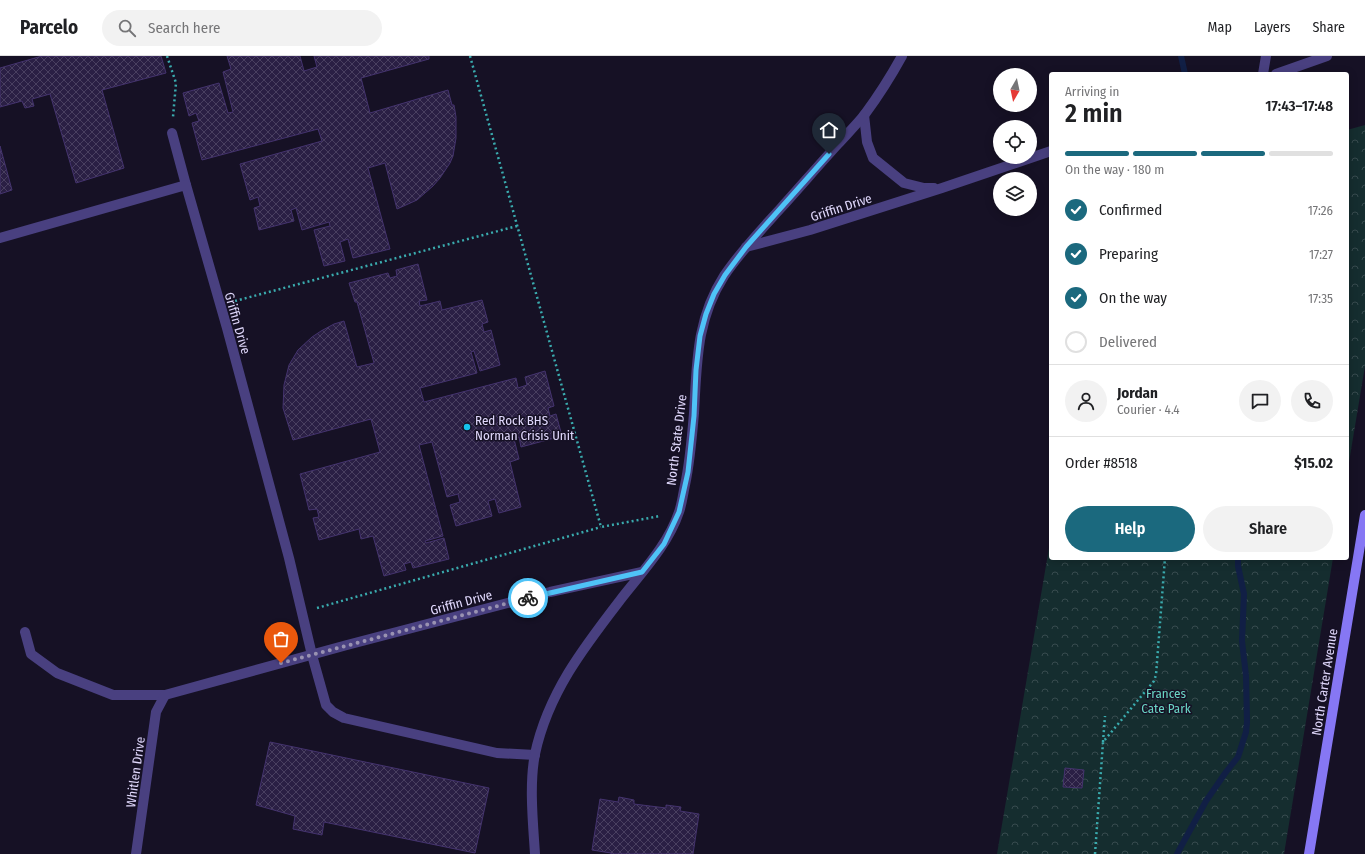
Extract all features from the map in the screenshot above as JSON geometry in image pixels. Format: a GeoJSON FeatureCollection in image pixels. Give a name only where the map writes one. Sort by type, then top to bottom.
{"type":"FeatureCollection","features":[{"type":"Feature","properties":{"kind":"street","name":"North State Drive"},"geometry":{"type":"LineString","coordinates":[[535,854],[532,819],[533,779],[535,755],[542,729],[568,671],[588,641],[664,544],[679,512],[688,472],[694,416],[699,343],[704,321],[714,294],[725,275],[746,247],[864,115],[888,81],[902,56]]}},
{"type":"Feature","properties":{"kind":"street"},"geometry":{"type":"LineString","coordinates":[[1263,72],[1266,56]]}},
{"type":"Feature","properties":{"kind":"street"},"geometry":{"type":"LineString","coordinates":[[1282,72],[1327,56]]}},
{"type":"Feature","properties":{"kind":"street","name":"Griffin Drive"},"geometry":{"type":"LineString","coordinates":[[864,115],[867,142],[873,158],[904,183],[924,188],[942,188]]}},
{"type":"Feature","properties":{"kind":"street","name":"Griffin Drive"},"geometry":{"type":"LineString","coordinates":[[172,133],[289,558],[312,655]]}},
{"type":"Feature","properties":{"kind":"street","name":"Griffin Drive"},"geometry":{"type":"LineString","coordinates":[[746,247],[810,230],[1049,152]]}},
{"type":"Feature","properties":{"kind":"street"},"geometry":{"type":"LineString","coordinates":[[0,238],[186,186]]}},
{"type":"Feature","properties":{"kind":"street","name":"North Carter Avenue"},"geometry":{"type":"LineString","coordinates":[[1308,854],[1365,515]]}},
{"type":"Feature","properties":{"kind":"street","name":"Griffin Drive"},"geometry":{"type":"LineString","coordinates":[[25,632],[31,654],[57,673],[113,695],[164,695],[550,592],[642,572]]}},
{"type":"Feature","properties":{"kind":"street"},"geometry":{"type":"LineString","coordinates":[[312,655],[326,705],[333,712],[344,718],[497,753],[535,755]]}},
{"type":"Feature","properties":{"kind":"street","name":"Whitlen Drive"},"geometry":{"type":"LineString","coordinates":[[136,854],[156,712],[164,695]]}},
{"type":"Feature","properties":{"kind":"path"},"geometry":{"type":"LineString","coordinates":[[167,56],[176,83],[172,133]]}},
{"type":"Feature","properties":{"kind":"path"},"geometry":{"type":"LineString","coordinates":[[470,56],[601,527]]}},
{"type":"Feature","properties":{"kind":"path"},"geometry":{"type":"LineString","coordinates":[[220,305],[517,226]]}},
{"type":"Feature","properties":{"kind":"path"},"geometry":{"type":"LineString","coordinates":[[302,613],[601,527],[679,512]]}},
{"type":"Feature","properties":{"kind":"path"},"geometry":{"type":"LineString","coordinates":[[1103,742],[1154,681],[1156,675],[1165,560]]}},
{"type":"Feature","properties":{"kind":"path"},"geometry":{"type":"LineString","coordinates":[[1095,854],[1104,716]]}},
{"type":"Feature","properties":{"kind":"green space"},"geometry":{"type":"Polygon","coordinates":[[[1365,125],[1365,366],[1349,462],[1349,129],[1365,125]]]}},
{"type":"Feature","properties":{"kind":"green space","name":"Frances Cate Park"},"geometry":{"type":"Polygon","coordinates":[[[1049,548],[1049,560],[1333,560],[1284,854],[997,854],[1049,548]]]}},
{"type":"Feature","properties":{"kind":"building"},"geometry":{"type":"Polygon","coordinates":[[[42,56],[161,56],[166,73],[102,90],[124,168],[76,183],[50,94],[32,99],[34,106],[25,108],[22,101],[0,107],[0,68],[42,56]]]}},
{"type":"Feature","properties":{"kind":"building"},"geometry":{"type":"Polygon","coordinates":[[[227,56],[300,56],[304,71],[317,67],[314,56],[429,56],[429,59],[361,78],[370,113],[448,90],[452,105],[454,105],[456,117],[456,138],[453,156],[440,178],[417,200],[397,209],[385,163],[368,168],[390,249],[353,258],[348,239],[340,242],[345,261],[324,266],[314,230],[330,226],[329,222],[302,230],[296,208],[291,210],[294,221],[259,230],[254,208],[260,206],[258,197],[250,200],[240,164],[322,141],[318,129],[202,160],[192,123],[199,121],[196,113],[189,116],[183,93],[219,83],[228,113],[233,112],[223,72],[231,69],[227,56]]]}},
{"type":"Feature","properties":{"kind":"building"},"geometry":{"type":"Polygon","coordinates":[[[0,146],[12,190],[0,194],[0,146]]]}},
{"type":"Feature","properties":{"kind":"building","name":"Red Rock BHS Norman Crisis Unit"},"geometry":{"type":"Polygon","coordinates":[[[418,264],[427,300],[419,301],[420,306],[440,301],[442,310],[482,300],[488,322],[482,324],[484,332],[491,330],[500,365],[480,371],[474,351],[471,352],[477,373],[420,388],[424,402],[516,378],[518,388],[527,385],[525,377],[545,371],[554,406],[548,408],[550,416],[556,414],[562,436],[521,447],[519,437],[514,439],[519,459],[510,462],[521,507],[499,513],[495,499],[488,501],[492,516],[456,526],[450,505],[460,502],[458,494],[447,497],[432,442],[419,445],[443,536],[425,541],[426,543],[444,538],[449,559],[413,568],[411,562],[404,564],[406,570],[384,576],[373,536],[361,539],[359,529],[319,540],[313,518],[319,517],[317,509],[309,510],[300,474],[380,452],[371,419],[293,440],[283,408],[284,385],[289,365],[298,350],[321,331],[334,324],[344,321],[357,367],[374,363],[357,302],[355,302],[349,283],[388,273],[390,278],[397,276],[396,270],[418,264]]]}},
{"type":"Feature","properties":{"kind":"building"},"geometry":{"type":"Polygon","coordinates":[[[270,742],[489,788],[475,853],[324,822],[322,835],[293,829],[295,816],[256,805],[270,742]]]}},
{"type":"Feature","properties":{"kind":"building"},"geometry":{"type":"Polygon","coordinates":[[[1065,768],[1084,770],[1082,788],[1063,787],[1065,768]]]}},
{"type":"Feature","properties":{"kind":"building"},"geometry":{"type":"Polygon","coordinates":[[[619,797],[634,800],[634,804],[666,808],[666,805],[681,807],[680,811],[699,814],[693,854],[611,854],[592,850],[600,799],[618,802],[619,797]]]}},
{"type":"Feature","properties":{"kind":"waterway"},"geometry":{"type":"LineString","coordinates":[[1181,56],[1185,72]]}},
{"type":"Feature","properties":{"kind":"waterway"},"geometry":{"type":"LineString","coordinates":[[1177,854],[1206,801],[1238,757],[1246,732],[1246,676],[1242,641],[1244,594],[1238,560]]}},
{"type":"Feature","properties":{"kind":"way so far"},"geometry":{"type":"LineString","coordinates":[[281,663],[528,598]]}},
{"type":"Feature","properties":{"kind":"place","name":"Red Rock BHS Norman Crisis Unit"},"geometry":{"type":"Point","coordinates":[467,427]}},
{"type":"Feature","properties":{"kind":"route"},"geometry":{"type":"LineString","coordinates":[[528,598],[642,572],[664,544],[679,512],[688,472],[700,336],[706,314],[714,294],[725,275],[746,247],[829,154]]}}]}
